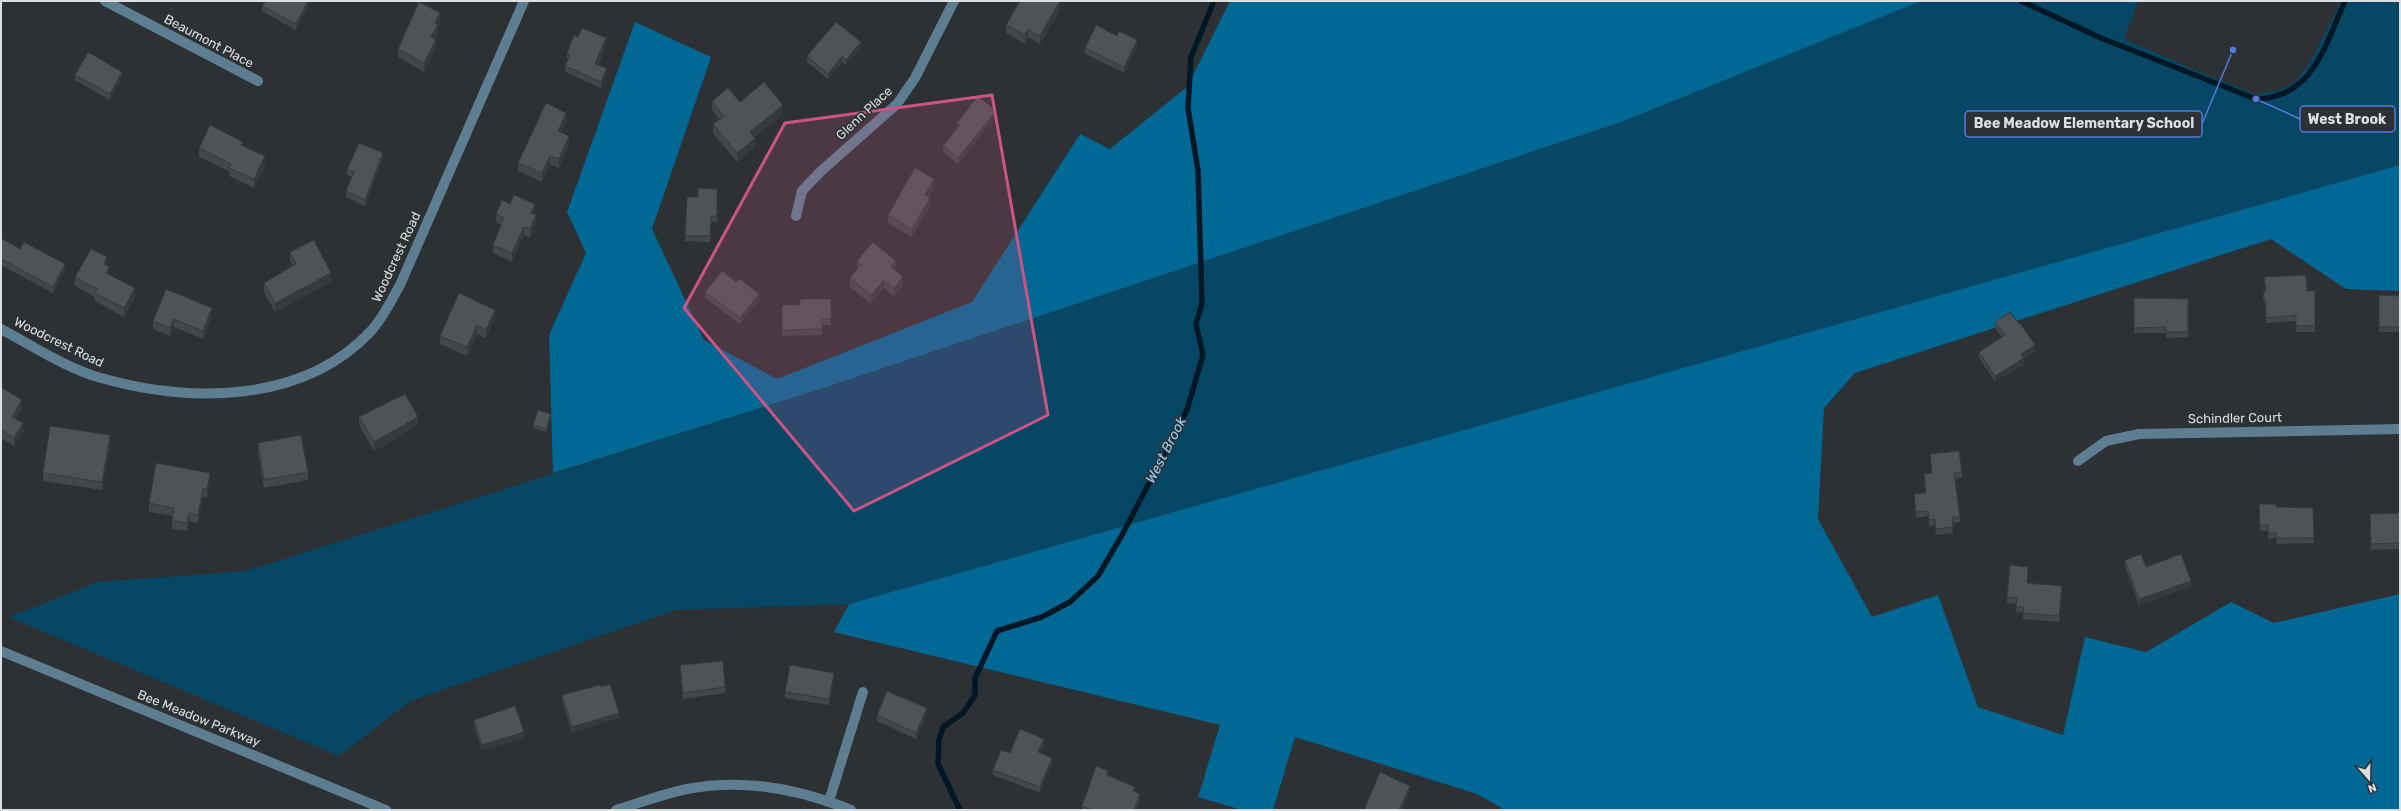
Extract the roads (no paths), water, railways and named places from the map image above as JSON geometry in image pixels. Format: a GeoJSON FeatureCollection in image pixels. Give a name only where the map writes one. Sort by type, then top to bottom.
{"type":"FeatureCollection","features":[{"type":"Feature","properties":{"kind":"street","name":"Beaumont Place"},"geometry":{"type":"LineString","coordinates":[[106,1],[258,81]]}},
{"type":"Feature","properties":{"kind":"street","name":"Woodcrest Road"},"geometry":{"type":"LineString","coordinates":[[1,329],[72,366],[100,377],[147,389],[183,393],[255,390],[307,375],[334,361],[354,347],[371,331],[386,311],[400,285],[524,1]]}},
{"type":"Feature","properties":{"kind":"street","name":"Glenn Place"},"geometry":{"type":"LineString","coordinates":[[796,216],[802,191],[820,172],[897,104],[915,78],[954,1]]}},
{"type":"Feature","properties":{"kind":"street","name":"Schindler Court"},"geometry":{"type":"LineString","coordinates":[[2078,461],[2106,441],[2139,434],[2400,429]]}},
{"type":"Feature","properties":{"kind":"street","name":"Bee Meadow Parkway"},"geometry":{"type":"LineString","coordinates":[[1,650],[386,810]]}},
{"type":"Feature","properties":{"kind":"street"},"geometry":{"type":"LineString","coordinates":[[829,801],[863,692]]}},
{"type":"Feature","properties":{"kind":"street"},"geometry":{"type":"LineString","coordinates":[[616,810],[687,789],[722,785],[755,785],[782,788],[829,801],[851,810]]}},
{"type":"Feature","properties":{"kind":"waterway","name":"West Brook"},"geometry":{"type":"LineString","coordinates":[[960,810],[938,764],[939,740],[943,727],[963,713],[975,695],[975,678],[997,631],[1042,617],[1070,602],[1098,576],[1122,535],[1187,410],[1203,355],[1196,324],[1202,303],[1198,171],[1188,108],[1191,57],[1214,1]]}},
{"type":"Feature","properties":{"kind":"waterway","name":"West Brook"},"geometry":{"type":"LineString","coordinates":[[2021,1],[2101,38],[2256,99],[2275,96],[2291,89],[2304,79],[2323,51],[2345,1]]}},
{"type":"Feature","properties":{"kind":"place","name":"Bee Meadow Elementary School"},"geometry":{"type":"Point","coordinates":[2233,50]}},
{"type":"Feature","properties":{"kind":"place","name":"West Brook"},"geometry":{"type":"Point","coordinates":[2256,99]}}]}
